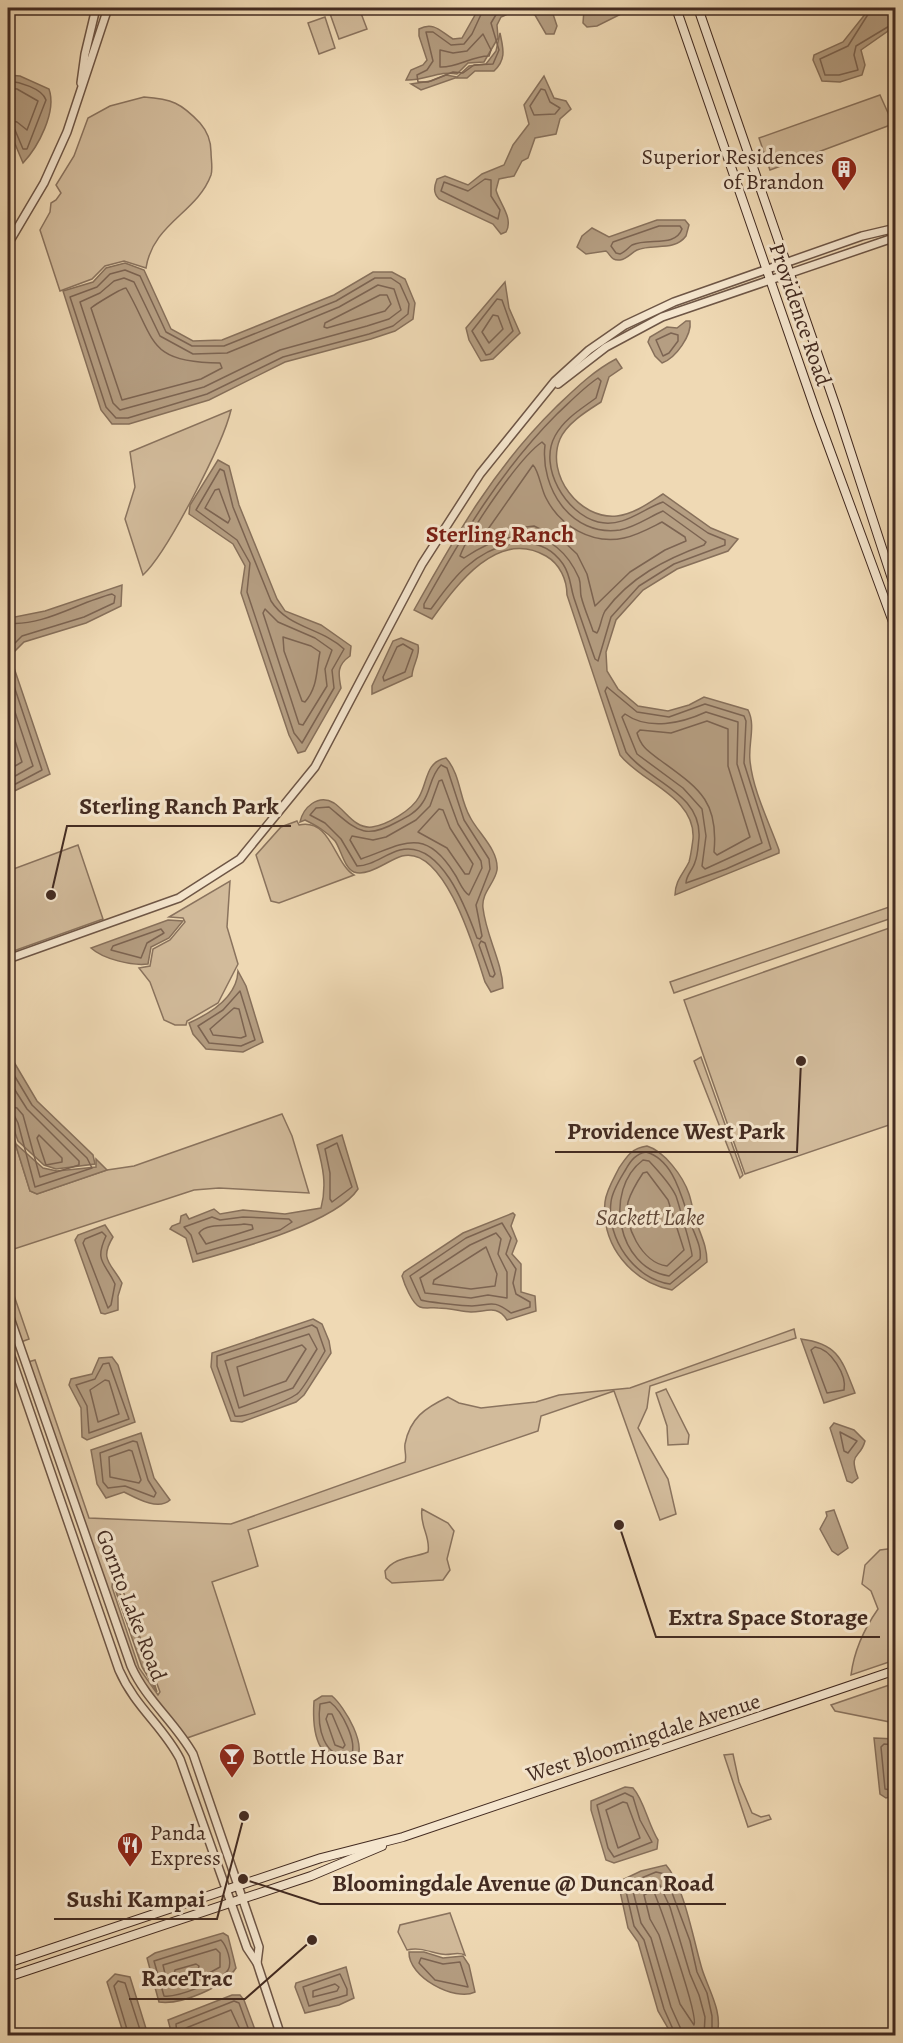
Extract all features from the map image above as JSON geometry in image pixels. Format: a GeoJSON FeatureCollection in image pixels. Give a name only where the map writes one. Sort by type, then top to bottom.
{"type":"FeatureCollection","features":[{"type":"Feature","properties":{"kind":"main road","name":"Providence Road"},"geometry":{"type":"LineString","coordinates":[[676,8],[817,415],[896,630]]}},
{"type":"Feature","properties":{"kind":"main road","name":"Providence Road"},"geometry":{"type":"LineString","coordinates":[[698,8],[787,263],[896,591]]}},
{"type":"Feature","properties":{"kind":"main road"},"geometry":{"type":"LineString","coordinates":[[872,561],[884,557]]}},
{"type":"Feature","properties":{"kind":"main road","name":"West Bloomingdale Avenue"},"geometry":{"type":"LineString","coordinates":[[8,1963],[321,1858],[403,1837],[896,1670]]}},
{"type":"Feature","properties":{"kind":"main road","name":"West Bloomingdale Avenue"},"geometry":{"type":"LineString","coordinates":[[8,1977],[326,1871],[403,1837]]}},
{"type":"Feature","properties":{"kind":"main road"},"geometry":{"type":"LineString","coordinates":[[63,1945],[66,1959]]}},
{"type":"Feature","properties":{"kind":"street"},"geometry":{"type":"LineString","coordinates":[[80,92],[85,54],[96,8]]}},
{"type":"Feature","properties":{"kind":"street"},"geometry":{"type":"LineString","coordinates":[[8,244],[57,157],[108,8]]}},
{"type":"Feature","properties":{"kind":"street"},"geometry":{"type":"LineString","coordinates":[[8,959],[179,898],[240,859],[315,767],[422,564],[480,474],[571,365],[623,326],[674,302],[862,236],[896,228]]}},
{"type":"Feature","properties":{"kind":"street"},"geometry":{"type":"LineString","coordinates":[[538,402],[585,362],[639,328],[677,311],[896,237]]}},
{"type":"Feature","properties":{"kind":"street","name":"Gornto Lake Road"},"geometry":{"type":"LineString","coordinates":[[8,1312],[131,1666],[146,1695],[180,1734],[193,1754],[259,1947],[257,1963]]}},
{"type":"Feature","properties":{"kind":"street","name":"Gornto Lake Road"},"geometry":{"type":"LineString","coordinates":[[8,1348],[119,1670],[139,1706],[162,1732],[180,1759],[247,1948],[257,1963]]}},
{"type":"Feature","properties":{"kind":"street"},"geometry":{"type":"LineString","coordinates":[[180,1759],[193,1754]]}},
{"type":"Feature","properties":{"kind":"street"},"geometry":{"type":"LineString","coordinates":[[257,1963],[281,2036]]}},
{"type":"Feature","properties":{"kind":"shaded area"},"geometry":{"type":"Polygon","coordinates":[[[328,8],[359,8],[367,29],[339,39],[328,8]]]}},
{"type":"Feature","properties":{"kind":"shaded area"},"geometry":{"type":"Polygon","coordinates":[[[325,17],[335,48],[319,54],[308,23],[325,17]]]}},
{"type":"Feature","properties":{"kind":"shaded area"},"geometry":{"type":"Polygon","coordinates":[[[880,95],[893,124],[770,170],[759,138],[880,95]]]}},
{"type":"Feature","properties":{"kind":"shaded area"},"geometry":{"type":"Polygon","coordinates":[[[144,97],[175,103],[200,123],[207,133],[210,144],[211,175],[196,199],[157,240],[146,268],[124,261],[105,266],[92,279],[60,291],[40,230],[50,212],[51,203],[61,193],[56,185],[74,156],[88,118],[110,106],[144,97]]]}},
{"type":"Feature","properties":{"kind":"shaded area"},"geometry":{"type":"Polygon","coordinates":[[[231,410],[217,447],[193,497],[166,545],[143,575],[125,519],[135,487],[130,452],[231,410]]]}},
{"type":"Feature","properties":{"kind":"shaded area"},"geometry":{"type":"Polygon","coordinates":[[[297,821],[299,825],[318,828],[331,843],[347,869],[354,875],[279,903],[271,901],[256,855],[281,827],[297,821]]]}},
{"type":"Feature","properties":{"kind":"shaded area"},"geometry":{"type":"Polygon","coordinates":[[[78,845],[103,919],[8,953],[8,871],[78,845]]]}},
{"type":"Feature","properties":{"kind":"shaded area"},"geometry":{"type":"Polygon","coordinates":[[[230,881],[227,927],[238,964],[218,1003],[187,1021],[186,1025],[175,1025],[164,1020],[150,982],[139,968],[150,966],[153,949],[170,940],[185,922],[183,918],[169,917],[230,881]]]}},
{"type":"Feature","properties":{"kind":"shaded area"},"geometry":{"type":"Polygon","coordinates":[[[895,905],[895,917],[674,993],[670,982],[895,905]]]}},
{"type":"Feature","properties":{"kind":"shaded area"},"geometry":{"type":"Polygon","coordinates":[[[895,926],[895,1123],[745,1174],[684,1000],[895,926]]]}},
{"type":"Feature","properties":{"kind":"shaded area"},"geometry":{"type":"Polygon","coordinates":[[[701,1057],[743,1175],[740,1178],[694,1061],[701,1057]]]}},
{"type":"Feature","properties":{"kind":"shaded area"},"geometry":{"type":"Polygon","coordinates":[[[282,1114],[292,1136],[309,1193],[219,1188],[194,1190],[8,1251],[8,1120],[30,1191],[37,1194],[107,1170],[134,1166],[282,1114]]]}},
{"type":"Feature","properties":{"kind":"shaded area"},"geometry":{"type":"Polygon","coordinates":[[[8,1278],[29,1339],[21,1342],[8,1303],[8,1278]]]}},
{"type":"Feature","properties":{"kind":"shaded area"},"geometry":{"type":"Polygon","coordinates":[[[794,1329],[796,1338],[650,1386],[647,1408],[638,1428],[668,1479],[676,1514],[660,1520],[614,1391],[541,1416],[538,1431],[248,1530],[258,1566],[212,1582],[255,1714],[187,1738],[149,1693],[134,1665],[28,1362],[35,1360],[89,1518],[231,1524],[405,1462],[405,1444],[411,1427],[432,1405],[448,1397],[459,1403],[481,1408],[536,1402],[559,1395],[630,1388],[794,1329]],[[113,1577],[112,1587],[139,1668],[158,1695],[160,1692],[119,1580],[113,1577]]]}},
{"type":"Feature","properties":{"kind":"shaded area"},"geometry":{"type":"Polygon","coordinates":[[[666,1389],[689,1435],[688,1444],[668,1445],[667,1426],[656,1393],[666,1389]]]}},
{"type":"Feature","properties":{"kind":"shaded area"},"geometry":{"type":"Polygon","coordinates":[[[422,1509],[448,1523],[454,1531],[447,1559],[450,1570],[443,1580],[392,1583],[386,1578],[385,1571],[389,1566],[399,1560],[428,1552],[422,1509]]]}},
{"type":"Feature","properties":{"kind":"shaded area"},"geometry":{"type":"Polygon","coordinates":[[[895,1548],[895,1660],[851,1675],[860,1640],[878,1609],[871,1591],[862,1584],[865,1565],[880,1550],[895,1548]]]}},
{"type":"Feature","properties":{"kind":"shaded area"},"geometry":{"type":"Polygon","coordinates":[[[895,1683],[895,1723],[835,1711],[831,1705],[895,1683]]]}},
{"type":"Feature","properties":{"kind":"shaded area"},"geometry":{"type":"Polygon","coordinates":[[[733,1754],[739,1782],[752,1813],[761,1817],[769,1815],[771,1819],[748,1827],[724,1755],[733,1754]]]}},
{"type":"Feature","properties":{"kind":"shaded area"},"geometry":{"type":"Polygon","coordinates":[[[450,1913],[465,1955],[444,1954],[421,1949],[407,1950],[398,1932],[400,1925],[450,1913]]]}},
{"type":"Feature","properties":{"kind":"water"},"geometry":{"type":"Polygon","coordinates":[[[479,8],[518,8],[510,9],[506,15],[501,17],[497,25],[498,38],[484,62],[468,63],[457,74],[444,73],[406,80],[411,70],[423,65],[427,60],[419,29],[429,26],[453,39],[462,38],[479,8]]]}},
{"type":"Feature","properties":{"kind":"water"},"geometry":{"type":"Polygon","coordinates":[[[522,8],[551,8],[557,26],[554,34],[546,34],[535,15],[522,8]]]}},
{"type":"Feature","properties":{"kind":"water"},"geometry":{"type":"Polygon","coordinates":[[[588,8],[633,8],[597,26],[587,27],[583,23],[584,10],[588,8]]]}},
{"type":"Feature","properties":{"kind":"water"},"geometry":{"type":"Polygon","coordinates":[[[870,8],[895,8],[895,26],[861,50],[865,65],[862,75],[840,82],[822,81],[813,60],[814,55],[843,42],[870,8]]]}},
{"type":"Feature","properties":{"kind":"water"},"geometry":{"type":"Polygon","coordinates":[[[500,33],[502,58],[494,71],[475,71],[467,78],[455,78],[421,90],[411,84],[431,81],[446,75],[457,77],[469,66],[486,64],[496,51],[500,33]]]}},
{"type":"Feature","properties":{"kind":"water"},"geometry":{"type":"Polygon","coordinates":[[[8,75],[20,76],[49,89],[51,98],[45,129],[35,148],[23,163],[8,127],[8,75]]]}},
{"type":"Feature","properties":{"kind":"water"},"geometry":{"type":"Polygon","coordinates":[[[544,76],[554,98],[566,101],[571,109],[560,119],[556,134],[535,138],[528,158],[522,161],[514,176],[499,179],[496,190],[508,221],[506,232],[501,234],[493,224],[439,199],[435,192],[435,185],[437,179],[445,176],[468,185],[482,174],[504,165],[513,145],[529,124],[524,105],[544,76]]]}},
{"type":"Feature","properties":{"kind":"water"},"geometry":{"type":"Polygon","coordinates":[[[657,220],[685,220],[689,225],[686,236],[676,244],[643,248],[620,260],[613,259],[606,251],[586,254],[577,247],[582,236],[592,228],[609,237],[657,220]]]}},
{"type":"Feature","properties":{"kind":"water"},"geometry":{"type":"Polygon","coordinates":[[[125,263],[144,270],[171,329],[193,341],[222,340],[334,295],[373,272],[392,272],[405,279],[415,303],[413,319],[395,331],[285,362],[209,400],[129,424],[112,424],[101,410],[63,291],[93,282],[106,268],[125,263]]]}},
{"type":"Feature","properties":{"kind":"water"},"geometry":{"type":"Polygon","coordinates":[[[505,282],[509,308],[520,333],[493,359],[481,361],[469,340],[466,328],[505,282]]]}},
{"type":"Feature","properties":{"kind":"water"},"geometry":{"type":"Polygon","coordinates":[[[686,321],[690,321],[690,327],[686,339],[673,356],[662,363],[655,356],[648,342],[650,337],[667,327],[677,328],[686,321]]]}},
{"type":"Feature","properties":{"kind":"water"},"geometry":{"type":"Polygon","coordinates":[[[616,359],[622,368],[609,377],[601,402],[572,423],[560,439],[557,467],[569,493],[590,511],[617,516],[635,511],[663,494],[711,528],[738,539],[728,551],[677,569],[643,590],[616,620],[606,652],[607,671],[618,689],[638,706],[668,711],[689,705],[704,697],[748,710],[752,728],[750,755],[752,772],[758,795],[779,850],[779,853],[675,895],[678,882],[690,859],[693,839],[692,824],[677,801],[620,755],[567,595],[564,578],[555,563],[546,556],[528,549],[511,549],[495,554],[466,576],[432,619],[414,610],[461,529],[514,454],[556,407],[592,375],[616,359]]]}},
{"type":"Feature","properties":{"kind":"water"},"geometry":{"type":"Polygon","coordinates":[[[218,460],[229,466],[239,505],[277,599],[285,611],[321,625],[351,646],[350,656],[340,670],[341,688],[305,751],[298,753],[289,735],[241,593],[245,566],[233,544],[189,514],[190,505],[218,460]]]}},
{"type":"Feature","properties":{"kind":"water"},"geometry":{"type":"Polygon","coordinates":[[[122,585],[121,606],[86,623],[24,642],[10,656],[50,774],[8,794],[8,615],[10,618],[45,611],[122,585]]]}},
{"type":"Feature","properties":{"kind":"water"},"geometry":{"type":"Polygon","coordinates":[[[401,638],[418,645],[412,676],[372,694],[372,686],[393,641],[401,638]]]}},
{"type":"Feature","properties":{"kind":"water"},"geometry":{"type":"Polygon","coordinates":[[[446,758],[455,772],[466,810],[491,849],[497,863],[496,875],[483,903],[487,929],[500,968],[503,988],[491,992],[485,982],[456,903],[445,883],[432,867],[418,857],[402,856],[366,872],[354,872],[348,867],[332,837],[305,820],[300,822],[308,807],[317,801],[328,800],[361,825],[372,827],[385,823],[405,812],[416,802],[431,768],[439,760],[446,758]]]}},
{"type":"Feature","properties":{"kind":"water"},"geometry":{"type":"Polygon","coordinates":[[[168,920],[183,921],[169,938],[151,947],[148,964],[118,961],[91,948],[168,920]]]}},
{"type":"Feature","properties":{"kind":"water"},"geometry":{"type":"Polygon","coordinates":[[[238,971],[246,986],[263,1042],[243,1052],[206,1049],[193,1034],[189,1023],[205,1015],[227,997],[233,989],[238,971]]]}},
{"type":"Feature","properties":{"kind":"water"},"geometry":{"type":"Polygon","coordinates":[[[8,1052],[37,1101],[93,1155],[95,1164],[56,1169],[44,1165],[18,1141],[8,1113],[8,1052]]]}},
{"type":"Feature","properties":{"kind":"water"},"geometry":{"type":"Polygon","coordinates":[[[11,1130],[16,1144],[43,1168],[57,1171],[96,1167],[96,1159],[107,1170],[37,1194],[30,1191],[11,1130]]]}},
{"type":"Feature","properties":{"kind":"water"},"geometry":{"type":"Polygon","coordinates":[[[342,1135],[358,1189],[346,1201],[328,1213],[282,1234],[193,1262],[186,1238],[170,1229],[180,1223],[181,1216],[186,1214],[189,1219],[214,1209],[220,1214],[243,1210],[285,1214],[321,1208],[324,1176],[317,1145],[342,1135]]]}},
{"type":"Feature","properties":{"kind":"water","name":"Sackett Lake"},"geometry":{"type":"Polygon","coordinates":[[[647,1146],[660,1153],[682,1180],[689,1194],[706,1251],[707,1262],[672,1290],[644,1279],[622,1260],[608,1233],[605,1218],[606,1198],[619,1168],[630,1153],[647,1146]]]}},
{"type":"Feature","properties":{"kind":"water"},"geometry":{"type":"Polygon","coordinates":[[[513,1213],[515,1215],[511,1226],[517,1241],[512,1254],[521,1264],[521,1292],[535,1296],[536,1311],[507,1320],[495,1310],[471,1312],[446,1308],[422,1308],[417,1305],[411,1298],[402,1276],[404,1272],[463,1233],[513,1213]]]}},
{"type":"Feature","properties":{"kind":"water"},"geometry":{"type":"Polygon","coordinates":[[[105,1225],[113,1237],[107,1251],[108,1261],[122,1283],[118,1296],[118,1310],[105,1314],[101,1313],[75,1240],[78,1235],[105,1225]]]}},
{"type":"Feature","properties":{"kind":"water"},"geometry":{"type":"Polygon","coordinates":[[[313,1319],[322,1324],[331,1353],[304,1395],[296,1402],[242,1422],[231,1421],[211,1367],[212,1353],[313,1319]]]}},
{"type":"Feature","properties":{"kind":"water"},"geometry":{"type":"Polygon","coordinates":[[[801,1339],[824,1345],[837,1356],[855,1393],[824,1403],[801,1339]]]}},
{"type":"Feature","properties":{"kind":"water"},"geometry":{"type":"Polygon","coordinates":[[[112,1357],[118,1365],[135,1422],[87,1440],[82,1437],[81,1408],[69,1385],[71,1379],[92,1374],[99,1358],[112,1357]]]}},
{"type":"Feature","properties":{"kind":"water"},"geometry":{"type":"Polygon","coordinates":[[[834,1423],[854,1430],[865,1441],[854,1464],[858,1478],[852,1483],[847,1481],[830,1428],[834,1423]]]}},
{"type":"Feature","properties":{"kind":"water"},"geometry":{"type":"Polygon","coordinates":[[[141,1433],[154,1478],[170,1500],[165,1503],[153,1504],[124,1492],[106,1498],[97,1484],[91,1450],[141,1433]]]}},
{"type":"Feature","properties":{"kind":"water"},"geometry":{"type":"Polygon","coordinates":[[[834,1510],[848,1548],[838,1555],[832,1551],[820,1529],[827,1516],[826,1512],[834,1510]]]}},
{"type":"Feature","properties":{"kind":"water"},"geometry":{"type":"Polygon","coordinates":[[[114,1579],[145,1653],[157,1692],[142,1667],[114,1586],[114,1579]]]}},
{"type":"Feature","properties":{"kind":"water"},"geometry":{"type":"Polygon","coordinates":[[[322,1696],[332,1696],[337,1701],[354,1728],[359,1747],[358,1756],[354,1762],[331,1758],[319,1744],[314,1724],[314,1701],[322,1696]]]}},
{"type":"Feature","properties":{"kind":"water"},"geometry":{"type":"Polygon","coordinates":[[[874,1738],[895,1739],[896,1795],[886,1798],[880,1794],[874,1738]]]}},
{"type":"Feature","properties":{"kind":"water"},"geometry":{"type":"Polygon","coordinates":[[[625,1787],[633,1788],[637,1793],[658,1840],[657,1849],[614,1863],[606,1860],[591,1810],[591,1801],[625,1787]]]}},
{"type":"Feature","properties":{"kind":"water"},"geometry":{"type":"Polygon","coordinates":[[[666,1865],[683,1900],[702,1969],[717,2010],[717,2035],[672,2035],[658,2011],[638,1942],[628,1928],[618,1882],[641,1871],[666,1865]]]}},
{"type":"Feature","properties":{"kind":"water"},"geometry":{"type":"Polygon","coordinates":[[[223,1933],[228,1936],[236,1968],[230,1975],[212,1988],[190,1998],[159,2002],[147,1958],[155,1953],[223,1933]]]}},
{"type":"Feature","properties":{"kind":"water"},"geometry":{"type":"Polygon","coordinates":[[[409,1952],[424,1952],[443,1958],[463,1956],[469,1965],[475,1992],[456,1993],[434,1985],[416,1970],[409,1952]]]}},
{"type":"Feature","properties":{"kind":"water"},"geometry":{"type":"Polygon","coordinates":[[[346,1967],[354,1998],[339,2005],[305,2013],[295,1987],[296,1983],[346,1967]]]}},
{"type":"Feature","properties":{"kind":"water"},"geometry":{"type":"Polygon","coordinates":[[[115,1974],[130,1977],[148,2035],[124,2035],[107,1982],[115,1974]]]}},
{"type":"Feature","properties":{"kind":"water"},"geometry":{"type":"Polygon","coordinates":[[[232,1995],[240,1995],[244,2000],[257,2035],[172,2035],[168,2020],[232,1995]]]}},
{"type":"Feature","properties":{"kind":"place","name":"Superior Residences of Brandon"},"geometry":{"type":"Point","coordinates":[844,192]}},
{"type":"Feature","properties":{"kind":"place","name":"Sterling Ranch Park"},"geometry":{"type":"Point","coordinates":[51,895]}},
{"type":"Feature","properties":{"kind":"place","name":"Providence West Park"},"geometry":{"type":"Point","coordinates":[801,1061]}},
{"type":"Feature","properties":{"kind":"place","name":"Extra Space Storage"},"geometry":{"type":"Point","coordinates":[619,1525]}},
{"type":"Feature","properties":{"kind":"place","name":"Bottle House Bar"},"geometry":{"type":"Point","coordinates":[232,1779]}},
{"type":"Feature","properties":{"kind":"place","name":"Sushi Kampai"},"geometry":{"type":"Point","coordinates":[244,1816]}},
{"type":"Feature","properties":{"kind":"place","name":"Panda Express"},"geometry":{"type":"Point","coordinates":[130,1868]}},
{"type":"Feature","properties":{"kind":"place","name":"Bloomingdale Avenue @ Duncan Road"},"geometry":{"type":"Point","coordinates":[243,1879]}},
{"type":"Feature","properties":{"kind":"place","name":"RaceTrac"},"geometry":{"type":"Point","coordinates":[312,1940]}},
{"type":"Feature","properties":{"kind":"district","name":"Sterling Ranch"},"geometry":{"type":"Point","coordinates":[500,534]}}]}
